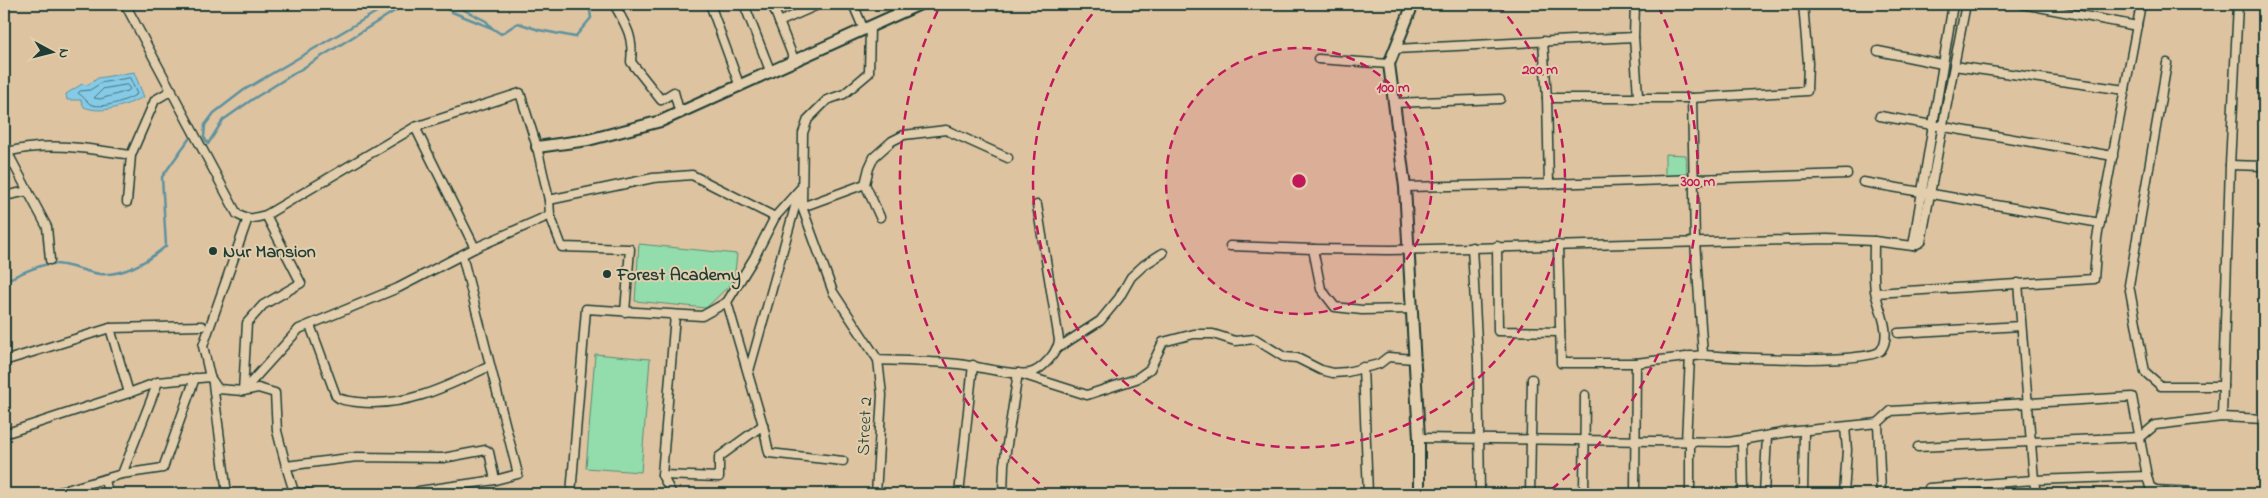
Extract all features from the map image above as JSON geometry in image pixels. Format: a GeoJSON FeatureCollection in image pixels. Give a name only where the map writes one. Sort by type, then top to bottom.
{"type":"FeatureCollection","features":[{"type":"Feature","properties":{"kind":"street"},"geometry":{"type":"LineString","coordinates":[[125,4],[237,214],[248,218],[266,215],[415,127],[520,93],[537,147],[549,200],[550,215],[562,247],[630,249],[625,312]]}},
{"type":"Feature","properties":{"kind":"street"},"geometry":{"type":"LineString","coordinates":[[614,4],[629,32],[633,46],[631,62],[661,100],[674,92],[680,114]]}},
{"type":"Feature","properties":{"kind":"street"},"geometry":{"type":"LineString","coordinates":[[710,4],[740,87]]}},
{"type":"Feature","properties":{"kind":"street"},"geometry":{"type":"LineString","coordinates":[[744,4],[771,73]]}},
{"type":"Feature","properties":{"kind":"street"},"geometry":{"type":"LineString","coordinates":[[772,4],[795,62]]}},
{"type":"Feature","properties":{"kind":"street"},"geometry":{"type":"LineString","coordinates":[[779,22],[820,4]]}},
{"type":"Feature","properties":{"kind":"street"},"geometry":{"type":"LineString","coordinates":[[853,4],[867,28],[869,73],[844,94],[827,100],[808,119],[803,133],[802,207],[833,292],[878,360],[973,366],[1030,373],[1038,369],[1056,350],[1100,321],[1119,298],[1131,277],[1144,265],[1163,253]]}},
{"type":"Feature","properties":{"kind":"street"},"geometry":{"type":"LineString","coordinates":[[537,147],[628,132],[680,114],[920,4]]}},
{"type":"Feature","properties":{"kind":"street"},"geometry":{"type":"LineString","coordinates":[[1413,4],[1390,64],[1405,187],[1419,438],[1419,494]]}},
{"type":"Feature","properties":{"kind":"street"},"geometry":{"type":"LineString","coordinates":[[1634,4],[1638,96]]}},
{"type":"Feature","properties":{"kind":"street"},"geometry":{"type":"LineString","coordinates":[[1547,98],[1638,96],[1692,98],[1807,92],[1804,4]]}},
{"type":"Feature","properties":{"kind":"street"},"geometry":{"type":"LineString","coordinates":[[1912,246],[1931,124],[1953,4]]}},
{"type":"Feature","properties":{"kind":"street"},"geometry":{"type":"LineString","coordinates":[[1230,246],[1313,249],[1408,248],[1827,239],[1874,241],[1912,246],[1921,242],[1966,4]]}},
{"type":"Feature","properties":{"kind":"street"},"geometry":{"type":"LineString","coordinates":[[2022,4],[2137,26]]}},
{"type":"Feature","properties":{"kind":"street"},"geometry":{"type":"LineString","coordinates":[[1876,293],[2094,279],[2097,238],[2141,4]]}},
{"type":"Feature","properties":{"kind":"street"},"geometry":{"type":"LineString","coordinates":[[2222,417],[2230,165],[2238,4]]}},
{"type":"Feature","properties":{"kind":"street"},"geometry":{"type":"LineString","coordinates":[[1395,49],[1634,37]]}},
{"type":"Feature","properties":{"kind":"street"},"geometry":{"type":"LineString","coordinates":[[1543,42],[1547,98],[1549,184]]}},
{"type":"Feature","properties":{"kind":"street"},"geometry":{"type":"LineString","coordinates":[[1878,51],[1942,64]]}},
{"type":"Feature","properties":{"kind":"street"},"geometry":{"type":"LineString","coordinates":[[1318,59],[1390,64]]}},
{"type":"Feature","properties":{"kind":"street"},"geometry":{"type":"LineString","coordinates":[[2167,63],[2129,285],[2145,372],[2161,386],[2223,386]]}},
{"type":"Feature","properties":{"kind":"street"},"geometry":{"type":"LineString","coordinates":[[1954,66],[2125,90]]}},
{"type":"Feature","properties":{"kind":"street"},"geometry":{"type":"LineString","coordinates":[[127,202],[131,155],[155,100],[172,90]]}},
{"type":"Feature","properties":{"kind":"street"},"geometry":{"type":"LineString","coordinates":[[1692,98],[1695,242],[1703,355]]}},
{"type":"Feature","properties":{"kind":"street"},"geometry":{"type":"LineString","coordinates":[[1394,103],[1500,99]]}},
{"type":"Feature","properties":{"kind":"street"},"geometry":{"type":"LineString","coordinates":[[1880,116],[2113,156]]}},
{"type":"Feature","properties":{"kind":"street"},"geometry":{"type":"LineString","coordinates":[[415,127],[475,248]]}},
{"type":"Feature","properties":{"kind":"street"},"geometry":{"type":"LineString","coordinates":[[880,216],[865,184],[869,168],[874,157],[892,141],[904,135],[946,130],[1008,158]]}},
{"type":"Feature","properties":{"kind":"street"},"geometry":{"type":"LineString","coordinates":[[50,260],[47,227],[6,149],[48,146],[131,155]]}},
{"type":"Feature","properties":{"kind":"street"},"geometry":{"type":"LineString","coordinates":[[2230,165],[2264,166]]}},
{"type":"Feature","properties":{"kind":"street"},"geometry":{"type":"LineString","coordinates":[[1405,187],[1694,181],[1847,174]]}},
{"type":"Feature","properties":{"kind":"street"},"geometry":{"type":"LineString","coordinates":[[549,200],[653,178],[692,175],[775,218]]}},
{"type":"Feature","properties":{"kind":"street"},"geometry":{"type":"LineString","coordinates":[[1863,182],[2100,223]]}},
{"type":"Feature","properties":{"kind":"street"},"geometry":{"type":"LineString","coordinates":[[802,207],[865,184]]}},
{"type":"Feature","properties":{"kind":"street"},"geometry":{"type":"LineString","coordinates":[[571,494],[586,309],[702,316],[727,302],[754,258],[775,218],[800,189],[749,371]]}},
{"type":"Feature","properties":{"kind":"street"},"geometry":{"type":"LineString","coordinates":[[4,196],[28,192]]}},
{"type":"Feature","properties":{"kind":"street"},"geometry":{"type":"LineString","coordinates":[[1037,206],[1059,340],[1056,350]]}},
{"type":"Feature","properties":{"kind":"street"},"geometry":{"type":"LineString","coordinates":[[243,391],[247,322],[263,305],[301,283],[266,215]]}},
{"type":"Feature","properties":{"kind":"street"},"geometry":{"type":"LineString","coordinates":[[243,391],[299,330],[398,288],[462,254],[550,215]]}},
{"type":"Feature","properties":{"kind":"street"},"geometry":{"type":"LineString","coordinates":[[227,494],[212,380],[203,346],[248,218]]}},
{"type":"Feature","properties":{"kind":"street"},"geometry":{"type":"LineString","coordinates":[[1558,245],[1561,363],[1636,363],[1703,355],[1769,360],[1876,354],[1881,351],[1884,341],[1884,317],[1876,293],[1874,241]]}},
{"type":"Feature","properties":{"kind":"street"},"geometry":{"type":"LineString","coordinates":[[1497,246],[1498,331],[1560,332]]}},
{"type":"Feature","properties":{"kind":"street"},"geometry":{"type":"LineString","coordinates":[[1472,247],[1480,438],[1480,494]]}},
{"type":"Feature","properties":{"kind":"street"},"geometry":{"type":"LineString","coordinates":[[1313,249],[1321,289],[1335,307],[1362,310],[1412,309]]}},
{"type":"Feature","properties":{"kind":"street"},"geometry":{"type":"LineString","coordinates":[[418,494],[419,491],[517,476],[519,472],[462,254]]}},
{"type":"Feature","properties":{"kind":"street"},"geometry":{"type":"LineString","coordinates":[[2018,283],[2026,403],[2036,494]]}},
{"type":"Feature","properties":{"kind":"street"},"geometry":{"type":"LineString","coordinates":[[727,302],[749,371],[769,453],[843,461]]}},
{"type":"Feature","properties":{"kind":"street"},"geometry":{"type":"LineString","coordinates":[[672,494],[662,476],[675,315]]}},
{"type":"Feature","properties":{"kind":"street"},"geometry":{"type":"LineString","coordinates":[[310,325],[336,396],[343,400],[401,402],[439,390],[490,366]]}},
{"type":"Feature","properties":{"kind":"street"},"geometry":{"type":"LineString","coordinates":[[4,360],[110,328],[202,326]]}},
{"type":"Feature","properties":{"kind":"street"},"geometry":{"type":"LineString","coordinates":[[1898,334],[2021,326]]}},
{"type":"Feature","properties":{"kind":"street"},"geometry":{"type":"LineString","coordinates":[[110,328],[129,393]]}},
{"type":"Feature","properties":{"kind":"street"},"geometry":{"type":"LineString","coordinates":[[1018,373],[1087,395],[1136,379],[1150,369],[1163,342],[1194,334],[1213,334],[1235,341],[1255,340],[1284,357],[1297,358],[1321,370],[1333,373],[1347,372],[1379,364],[1388,357],[1415,359]]}},
{"type":"Feature","properties":{"kind":"street"},"geometry":{"type":"LineString","coordinates":[[1690,356],[1688,441],[1690,494]]}},
{"type":"Feature","properties":{"kind":"street","name":"Street 2"},"geometry":{"type":"LineString","coordinates":[[876,494],[882,395],[878,360]]}},
{"type":"Feature","properties":{"kind":"street"},"geometry":{"type":"LineString","coordinates":[[1635,494],[1636,363]]}},
{"type":"Feature","properties":{"kind":"street"},"geometry":{"type":"LineString","coordinates":[[959,494],[973,366]]}},
{"type":"Feature","properties":{"kind":"street"},"geometry":{"type":"LineString","coordinates":[[1364,367],[1368,494]]}},
{"type":"Feature","properties":{"kind":"street"},"geometry":{"type":"LineString","coordinates":[[1003,494],[1004,464],[1018,373]]}},
{"type":"Feature","properties":{"kind":"street"},"geometry":{"type":"LineString","coordinates":[[52,494],[122,474],[163,468],[195,378]]}},
{"type":"Feature","properties":{"kind":"street"},"geometry":{"type":"LineString","coordinates":[[4,434],[158,382],[195,378],[212,380],[218,388],[243,391],[258,388],[275,393],[277,431],[294,493],[311,494]]}},
{"type":"Feature","properties":{"kind":"street"},"geometry":{"type":"LineString","coordinates":[[1530,494],[1532,380]]}},
{"type":"Feature","properties":{"kind":"street"},"geometry":{"type":"LineString","coordinates":[[122,474],[158,382]]}},
{"type":"Feature","properties":{"kind":"street"},"geometry":{"type":"LineString","coordinates":[[1584,494],[1585,395]]}},
{"type":"Feature","properties":{"kind":"street"},"geometry":{"type":"LineString","coordinates":[[1419,438],[1729,442],[1878,423],[1891,411],[2132,397],[2150,487],[2156,490],[2183,493],[2233,494]]}},
{"type":"Feature","properties":{"kind":"street"},"geometry":{"type":"LineString","coordinates":[[1918,447],[2141,437],[2155,425],[2222,417],[2264,419]]}},
{"type":"Feature","properties":{"kind":"street"},"geometry":{"type":"LineString","coordinates":[[1878,423],[1882,494]]}},
{"type":"Feature","properties":{"kind":"street"},"geometry":{"type":"LineString","coordinates":[[662,476],[719,477],[719,457],[763,424]]}},
{"type":"Feature","properties":{"kind":"street"},"geometry":{"type":"LineString","coordinates":[[1844,494],[1845,427]]}},
{"type":"Feature","properties":{"kind":"street"},"geometry":{"type":"LineString","coordinates":[[1804,431],[1804,494]]}},
{"type":"Feature","properties":{"kind":"street"},"geometry":{"type":"LineString","coordinates":[[1764,494],[1767,436]]}},
{"type":"Feature","properties":{"kind":"street"},"geometry":{"type":"LineString","coordinates":[[1742,440],[1743,494]]}},
{"type":"Feature","properties":{"kind":"street"},"geometry":{"type":"LineString","coordinates":[[286,466],[356,457],[443,458],[486,450],[489,452],[495,480]]}},
{"type":"Feature","properties":{"kind":"street"},"geometry":{"type":"LineString","coordinates":[[1929,488],[2034,480],[2147,476]]}},
{"type":"Feature","properties":{"kind":"street"},"geometry":{"type":"LineString","coordinates":[[105,479],[108,494]]}},
{"type":"Feature","properties":{"kind":"green space"},"geometry":{"type":"Polygon","coordinates":[[[1665,154],[1686,155],[1687,175],[1665,176],[1665,154]]]}},
{"type":"Feature","properties":{"kind":"green space"},"geometry":{"type":"Polygon","coordinates":[[[639,244],[737,254],[734,281],[706,308],[635,301],[639,244]]]}},
{"type":"Feature","properties":{"kind":"green space"},"geometry":{"type":"Polygon","coordinates":[[[595,354],[650,359],[641,472],[586,468],[595,354]]]}},
{"type":"Feature","properties":{"kind":"water"},"geometry":{"type":"Polygon","coordinates":[[[134,72],[144,97],[137,100],[122,106],[99,110],[84,107],[81,100],[67,100],[66,94],[82,84],[88,85],[98,78],[134,72]]]}},
{"type":"Feature","properties":{"kind":"waterway"},"geometry":{"type":"LineString","coordinates":[[390,4],[244,90],[214,113],[205,125],[204,137],[208,144],[223,120],[253,99],[406,4]]}},
{"type":"Feature","properties":{"kind":"waterway"},"geometry":{"type":"LineString","coordinates":[[438,4],[452,12],[492,28],[486,21],[452,4]]}},
{"type":"Feature","properties":{"kind":"waterway"},"geometry":{"type":"LineString","coordinates":[[492,28],[501,34],[518,23],[539,30],[575,37],[591,18],[589,4]]}},
{"type":"Feature","properties":{"kind":"waterway"},"geometry":{"type":"LineString","coordinates":[[4,281],[34,268],[51,264],[64,265],[100,274],[109,274],[136,266],[166,246],[162,177],[189,139]]}},
{"type":"Feature","properties":{"kind":"place","name":"Nur Mansion"},"geometry":{"type":"Point","coordinates":[213,251]}},
{"type":"Feature","properties":{"kind":"place","name":"Forest Academy"},"geometry":{"type":"Point","coordinates":[607,274]}}]}
